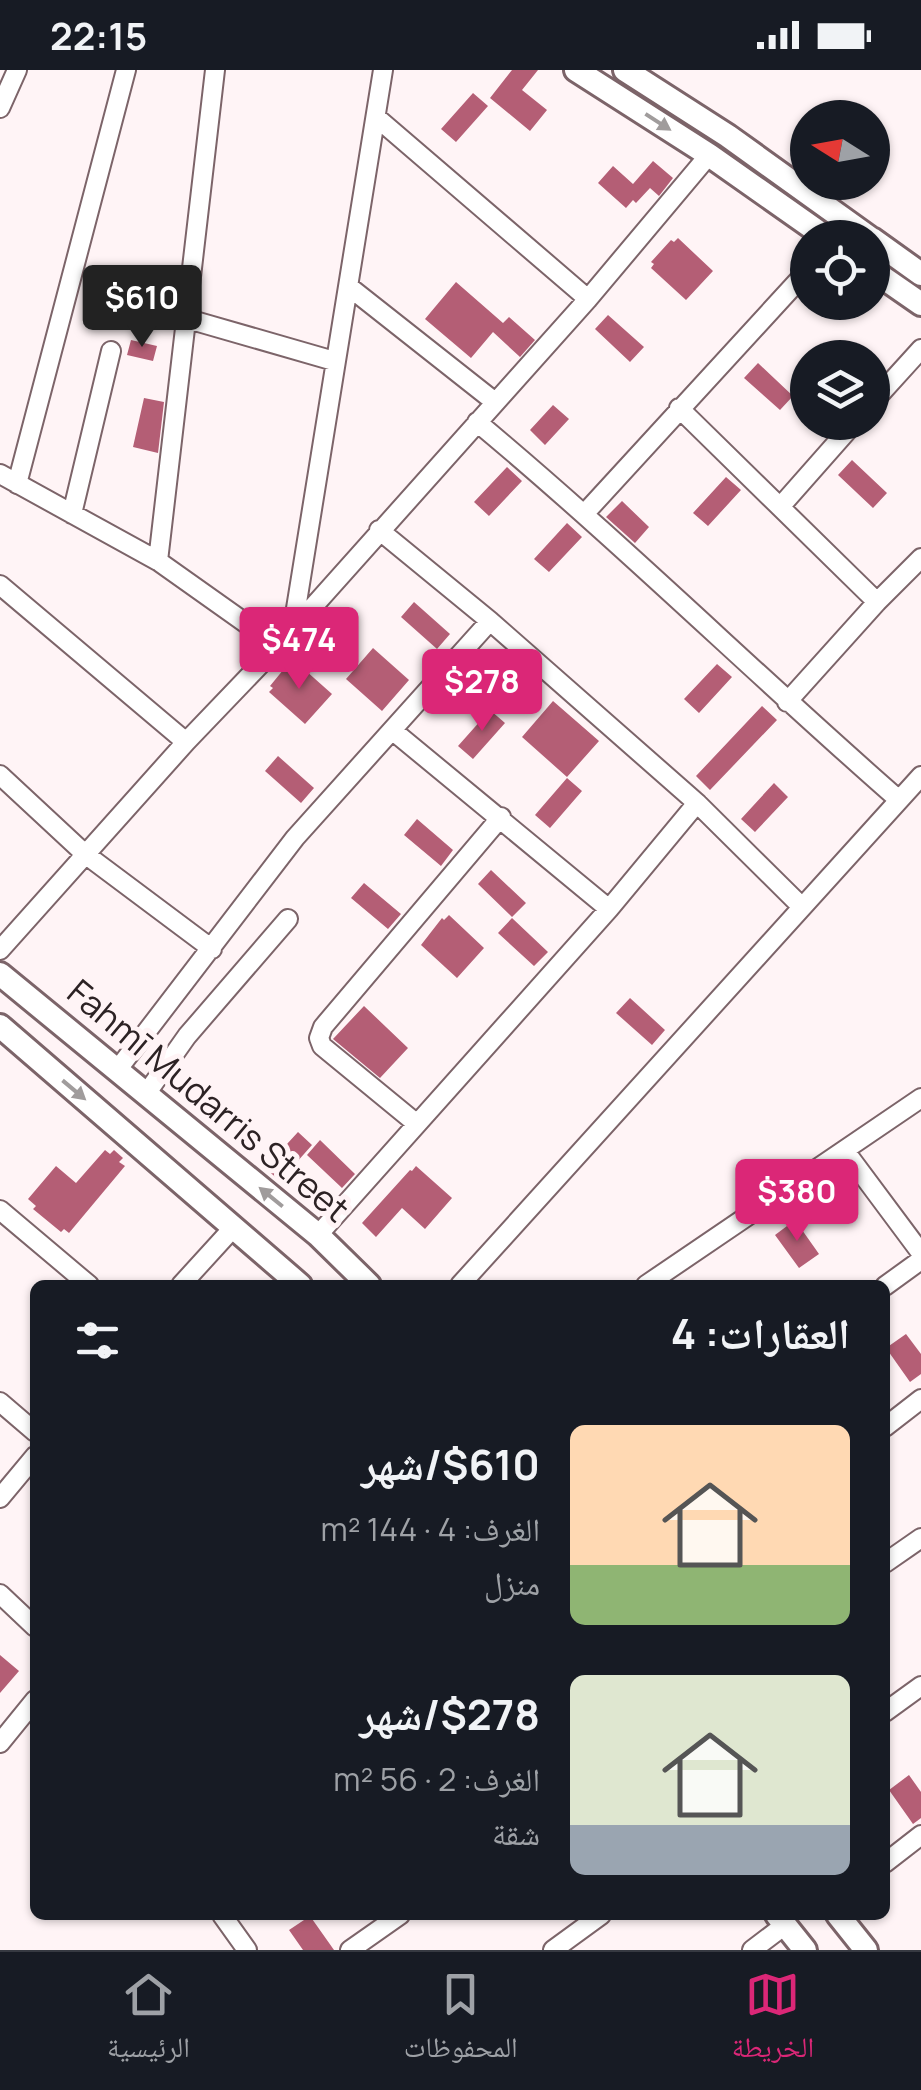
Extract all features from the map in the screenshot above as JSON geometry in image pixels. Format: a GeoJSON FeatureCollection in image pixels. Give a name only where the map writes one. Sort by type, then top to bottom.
{"type":"FeatureCollection","features":[{"type":"Feature","properties":{"kind":"street"},"geometry":{"type":"LineString","coordinates":[[0,108],[17,70]]}},
{"type":"Feature","properties":{"kind":"street"},"geometry":{"type":"LineString","coordinates":[[17,484],[126,70]]}},
{"type":"Feature","properties":{"kind":"street"},"geometry":{"type":"LineString","coordinates":[[158,561],[215,70]]}},
{"type":"Feature","properties":{"kind":"street"},"geometry":{"type":"LineString","coordinates":[[293,628],[383,70]]}},
{"type":"Feature","properties":{"kind":"street"},"geometry":{"type":"LineString","coordinates":[[624,70],[728,136],[846,220]]}},
{"type":"Feature","properties":{"kind":"street"},"geometry":{"type":"LineString","coordinates":[[591,74],[801,220]]}},
{"type":"Feature","properties":{"kind":"street"},"geometry":{"type":"LineString","coordinates":[[376,117],[588,299]]}},
{"type":"Feature","properties":{"kind":"street"},"geometry":{"type":"LineString","coordinates":[[0,950],[588,299],[710,155]]}},
{"type":"Feature","properties":{"kind":"street"},"geometry":{"type":"LineString","coordinates":[[890,252],[921,274]]}},
{"type":"Feature","properties":{"kind":"street"},"geometry":{"type":"LineString","coordinates":[[890,282],[921,304]]}},
{"type":"Feature","properties":{"kind":"street"},"geometry":{"type":"LineString","coordinates":[[348,286],[495,402]]}},
{"type":"Feature","properties":{"kind":"street"},"geometry":{"type":"LineString","coordinates":[[586,512],[790,289]]}},
{"type":"Feature","properties":{"kind":"street"},"geometry":{"type":"LineString","coordinates":[[188,319],[334,361]]}},
{"type":"Feature","properties":{"kind":"street"},"geometry":{"type":"LineString","coordinates":[[890,383],[921,349]]}},
{"type":"Feature","properties":{"kind":"street"},"geometry":{"type":"LineString","coordinates":[[72,514],[111,351]]}},
{"type":"Feature","properties":{"kind":"street"},"geometry":{"type":"LineString","coordinates":[[679,408],[877,602]]}},
{"type":"Feature","properties":{"kind":"street"},"geometry":{"type":"LineString","coordinates":[[476,422],[586,512],[787,702],[900,800]]}},
{"type":"Feature","properties":{"kind":"street"},"geometry":{"type":"LineString","coordinates":[[780,507],[840,440]]}},
{"type":"Feature","properties":{"kind":"street"},"geometry":{"type":"LineString","coordinates":[[0,474],[158,561],[278,646]]}},
{"type":"Feature","properties":{"kind":"street"},"geometry":{"type":"LineString","coordinates":[[379,530],[697,803],[802,907]]}},
{"type":"Feature","properties":{"kind":"street"},"geometry":{"type":"LineString","coordinates":[[787,702],[921,558]]}},
{"type":"Feature","properties":{"kind":"street"},"geometry":{"type":"LineString","coordinates":[[0,585],[186,742]]}},
{"type":"Feature","properties":{"kind":"street"},"geometry":{"type":"LineString","coordinates":[[118,1069],[295,838],[490,622]]}},
{"type":"Feature","properties":{"kind":"street"},"geometry":{"type":"LineString","coordinates":[[392,730],[502,817],[608,909]]}},
{"type":"Feature","properties":{"kind":"street"},"geometry":{"type":"LineString","coordinates":[[0,775],[85,854],[212,949]]}},
{"type":"Feature","properties":{"kind":"street"},"geometry":{"type":"LineString","coordinates":[[465,1280],[921,776]]}},
{"type":"Feature","properties":{"kind":"street"},"geometry":{"type":"LineString","coordinates":[[318,1235],[608,909],[697,803]]}},
{"type":"Feature","properties":{"kind":"street"},"geometry":{"type":"LineString","coordinates":[[417,1124],[322,1046],[319,1038],[323,1028],[502,817]]}},
{"type":"Feature","properties":{"kind":"street"},"geometry":{"type":"LineString","coordinates":[[146,1094],[188,1036],[288,920]]}},
{"type":"Feature","properties":{"kind":"street","name":"Fahmī Mudarris Street"},"geometry":{"type":"LineString","coordinates":[[0,974],[318,1235],[364,1280]]}},
{"type":"Feature","properties":{"kind":"street"},"geometry":{"type":"LineString","coordinates":[[0,1026],[294,1280]]}},
{"type":"Feature","properties":{"kind":"street"},"geometry":{"type":"LineString","coordinates":[[653,1280],[921,1098]]}},
{"type":"Feature","properties":{"kind":"street"},"geometry":{"type":"LineString","coordinates":[[158,1160],[185,1127]]}},
{"type":"Feature","properties":{"kind":"street"},"geometry":{"type":"LineString","coordinates":[[845,1151],[921,1256],[890,1282]]}},
{"type":"Feature","properties":{"kind":"street"},"geometry":{"type":"LineString","coordinates":[[0,1210],[83,1280]]}},
{"type":"Feature","properties":{"kind":"street"},"geometry":{"type":"LineString","coordinates":[[186,1280],[234,1228]]}},
{"type":"Feature","properties":{"kind":"street"},"geometry":{"type":"LineString","coordinates":[[890,1422],[921,1399]]}},
{"type":"Feature","properties":{"kind":"street"},"geometry":{"type":"LineString","coordinates":[[0,1402],[30,1428]]}},
{"type":"Feature","properties":{"kind":"street"},"geometry":{"type":"LineString","coordinates":[[0,1498],[30,1462]]}},
{"type":"Feature","properties":{"kind":"street"},"geometry":{"type":"LineString","coordinates":[[890,1560],[921,1538]]}},
{"type":"Feature","properties":{"kind":"street"},"geometry":{"type":"LineString","coordinates":[[0,1594],[30,1623]]}},
{"type":"Feature","properties":{"kind":"street"},"geometry":{"type":"LineString","coordinates":[[890,1708],[921,1686]]}},
{"type":"Feature","properties":{"kind":"street"},"geometry":{"type":"LineString","coordinates":[[0,1743],[30,1706]]}},
{"type":"Feature","properties":{"kind":"street"},"geometry":{"type":"LineString","coordinates":[[890,1859],[921,1836]]}},
{"type":"Feature","properties":{"kind":"street"},"geometry":{"type":"LineString","coordinates":[[226,1920],[247,1950]]}},
{"type":"Feature","properties":{"kind":"street"},"geometry":{"type":"LineString","coordinates":[[350,1950],[393,1920]]}},
{"type":"Feature","properties":{"kind":"street"},"geometry":{"type":"LineString","coordinates":[[553,1950],[594,1920]]}},
{"type":"Feature","properties":{"kind":"street"},"geometry":{"type":"LineString","coordinates":[[752,1950],[781,1920],[805,1950]]}},
{"type":"Feature","properties":{"kind":"street"},"geometry":{"type":"LineString","coordinates":[[842,1920],[866,1950]]}},
{"type":"Feature","properties":{"kind":"building"},"geometry":{"type":"Polygon","coordinates":[[[512,70],[538,70],[522,90],[547,110],[530,131],[490,98],[512,70]]]}},
{"type":"Feature","properties":{"kind":"building"},"geometry":{"type":"Polygon","coordinates":[[[473,93],[488,106],[456,142],[441,129],[473,93]]]}},
{"type":"Feature","properties":{"kind":"building"},"geometry":{"type":"Polygon","coordinates":[[[653,161],[673,178],[659,196],[650,188],[626,208],[598,183],[613,166],[633,184],[653,161]]]}},
{"type":"Feature","properties":{"kind":"building"},"geometry":{"type":"Polygon","coordinates":[[[678,238],[713,271],[686,300],[651,268],[651,262],[671,240],[678,238]]]}},
{"type":"Feature","properties":{"kind":"building"},"geometry":{"type":"Polygon","coordinates":[[[456,282],[503,323],[509,317],[535,340],[520,357],[493,332],[471,358],[425,319],[456,282]]]}},
{"type":"Feature","properties":{"kind":"building"},"geometry":{"type":"Polygon","coordinates":[[[156,299],[175,303],[174,317],[153,313],[156,299]]]}},
{"type":"Feature","properties":{"kind":"building"},"geometry":{"type":"Polygon","coordinates":[[[608,315],[644,347],[630,362],[595,329],[608,315]]]}},
{"type":"Feature","properties":{"kind":"building"},"geometry":{"type":"Polygon","coordinates":[[[131,340],[157,346],[153,361],[127,355],[131,340]]]}},
{"type":"Feature","properties":{"kind":"building"},"geometry":{"type":"Polygon","coordinates":[[[758,363],[790,393],[790,399],[780,410],[744,378],[758,363]]]}},
{"type":"Feature","properties":{"kind":"building"},"geometry":{"type":"Polygon","coordinates":[[[144,398],[164,402],[158,453],[133,447],[144,398]]]}},
{"type":"Feature","properties":{"kind":"building"},"geometry":{"type":"Polygon","coordinates":[[[553,405],[569,419],[545,445],[530,430],[553,405]]]}},
{"type":"Feature","properties":{"kind":"building"},"geometry":{"type":"Polygon","coordinates":[[[852,460],[887,493],[873,508],[838,475],[852,460]]]}},
{"type":"Feature","properties":{"kind":"building"},"geometry":{"type":"Polygon","coordinates":[[[507,467],[522,481],[489,516],[474,502],[507,467]]]}},
{"type":"Feature","properties":{"kind":"building"},"geometry":{"type":"Polygon","coordinates":[[[726,477],[741,490],[708,526],[693,513],[726,477]]]}},
{"type":"Feature","properties":{"kind":"building"},"geometry":{"type":"Polygon","coordinates":[[[622,501],[649,527],[635,543],[606,517],[622,501]]]}},
{"type":"Feature","properties":{"kind":"building"},"geometry":{"type":"Polygon","coordinates":[[[567,523],[582,537],[549,572],[534,559],[567,523]]]}},
{"type":"Feature","properties":{"kind":"building"},"geometry":{"type":"Polygon","coordinates":[[[414,602],[450,634],[437,649],[401,617],[414,602]]]}},
{"type":"Feature","properties":{"kind":"building"},"geometry":{"type":"Polygon","coordinates":[[[373,648],[409,680],[382,711],[346,679],[373,648]]]}},
{"type":"Feature","properties":{"kind":"building"},"geometry":{"type":"Polygon","coordinates":[[[296,662],[332,694],[305,724],[269,692],[288,664],[291,667],[296,662]]]}},
{"type":"Feature","properties":{"kind":"building"},"geometry":{"type":"Polygon","coordinates":[[[717,664],[732,677],[699,713],[684,699],[717,664]]]}},
{"type":"Feature","properties":{"kind":"building"},"geometry":{"type":"Polygon","coordinates":[[[553,701],[599,741],[567,777],[522,737],[553,701]]]}},
{"type":"Feature","properties":{"kind":"building"},"geometry":{"type":"Polygon","coordinates":[[[762,706],[777,720],[710,790],[696,776],[762,706]]]}},
{"type":"Feature","properties":{"kind":"building"},"geometry":{"type":"Polygon","coordinates":[[[490,710],[505,723],[473,759],[458,746],[490,710]]]}},
{"type":"Feature","properties":{"kind":"building"},"geometry":{"type":"Polygon","coordinates":[[[278,756],[314,788],[301,803],[265,771],[278,756]]]}},
{"type":"Feature","properties":{"kind":"building"},"geometry":{"type":"Polygon","coordinates":[[[567,778],[582,791],[550,828],[535,815],[567,778]]]}},
{"type":"Feature","properties":{"kind":"building"},"geometry":{"type":"Polygon","coordinates":[[[774,783],[788,797],[755,832],[741,819],[774,783]]]}},
{"type":"Feature","properties":{"kind":"building"},"geometry":{"type":"Polygon","coordinates":[[[417,819],[453,850],[441,866],[404,835],[417,819]]]}},
{"type":"Feature","properties":{"kind":"building"},"geometry":{"type":"Polygon","coordinates":[[[491,870],[526,903],[512,917],[478,884],[491,870]]]}},
{"type":"Feature","properties":{"kind":"building"},"geometry":{"type":"Polygon","coordinates":[[[364,883],[401,914],[388,929],[351,898],[364,883]]]}},
{"type":"Feature","properties":{"kind":"building"},"geometry":{"type":"Polygon","coordinates":[[[449,915],[484,948],[457,978],[421,945],[442,918],[449,915]]]}},
{"type":"Feature","properties":{"kind":"building"},"geometry":{"type":"Polygon","coordinates":[[[512,918],[548,952],[534,966],[498,933],[512,918]]]}},
{"type":"Feature","properties":{"kind":"building"},"geometry":{"type":"Polygon","coordinates":[[[630,998],[665,1030],[652,1045],[616,1013],[630,998]]]}},
{"type":"Feature","properties":{"kind":"building"},"geometry":{"type":"Polygon","coordinates":[[[364,1006],[408,1048],[380,1078],[333,1039],[364,1006]]]}},
{"type":"Feature","properties":{"kind":"building"},"geometry":{"type":"Polygon","coordinates":[[[298,1132],[312,1145],[280,1181],[265,1168],[298,1132]]]}},
{"type":"Feature","properties":{"kind":"building"},"geometry":{"type":"Polygon","coordinates":[[[320,1140],[355,1174],[342,1188],[307,1155],[320,1140]]]}},
{"type":"Feature","properties":{"kind":"building"},"geometry":{"type":"Polygon","coordinates":[[[105,1150],[110,1154],[114,1150],[125,1166],[69,1233],[64,1229],[61,1232],[33,1209],[36,1206],[28,1199],[56,1166],[76,1183],[105,1150]]]}},
{"type":"Feature","properties":{"kind":"building"},"geometry":{"type":"Polygon","coordinates":[[[416,1166],[452,1198],[425,1229],[402,1208],[376,1237],[362,1223],[416,1166]]]}},
{"type":"Feature","properties":{"kind":"building"},"geometry":{"type":"Polygon","coordinates":[[[795,1220],[819,1254],[799,1268],[775,1235],[795,1220]]]}},
{"type":"Feature","properties":{"kind":"building"},"geometry":{"type":"Polygon","coordinates":[[[906,1334],[921,1354],[921,1374],[910,1382],[890,1354],[890,1345],[906,1334]]]}},
{"type":"Feature","properties":{"kind":"building"},"geometry":{"type":"Polygon","coordinates":[[[0,1655],[19,1671],[0,1693],[0,1655]]]}},
{"type":"Feature","properties":{"kind":"building"},"geometry":{"type":"Polygon","coordinates":[[[909,1775],[921,1792],[921,1818],[913,1824],[890,1789],[909,1775]]]}},
{"type":"Feature","properties":{"kind":"building"},"geometry":{"type":"Polygon","coordinates":[[[304,1920],[313,1920],[334,1950],[303,1950],[289,1930],[304,1920]]]}}]}
